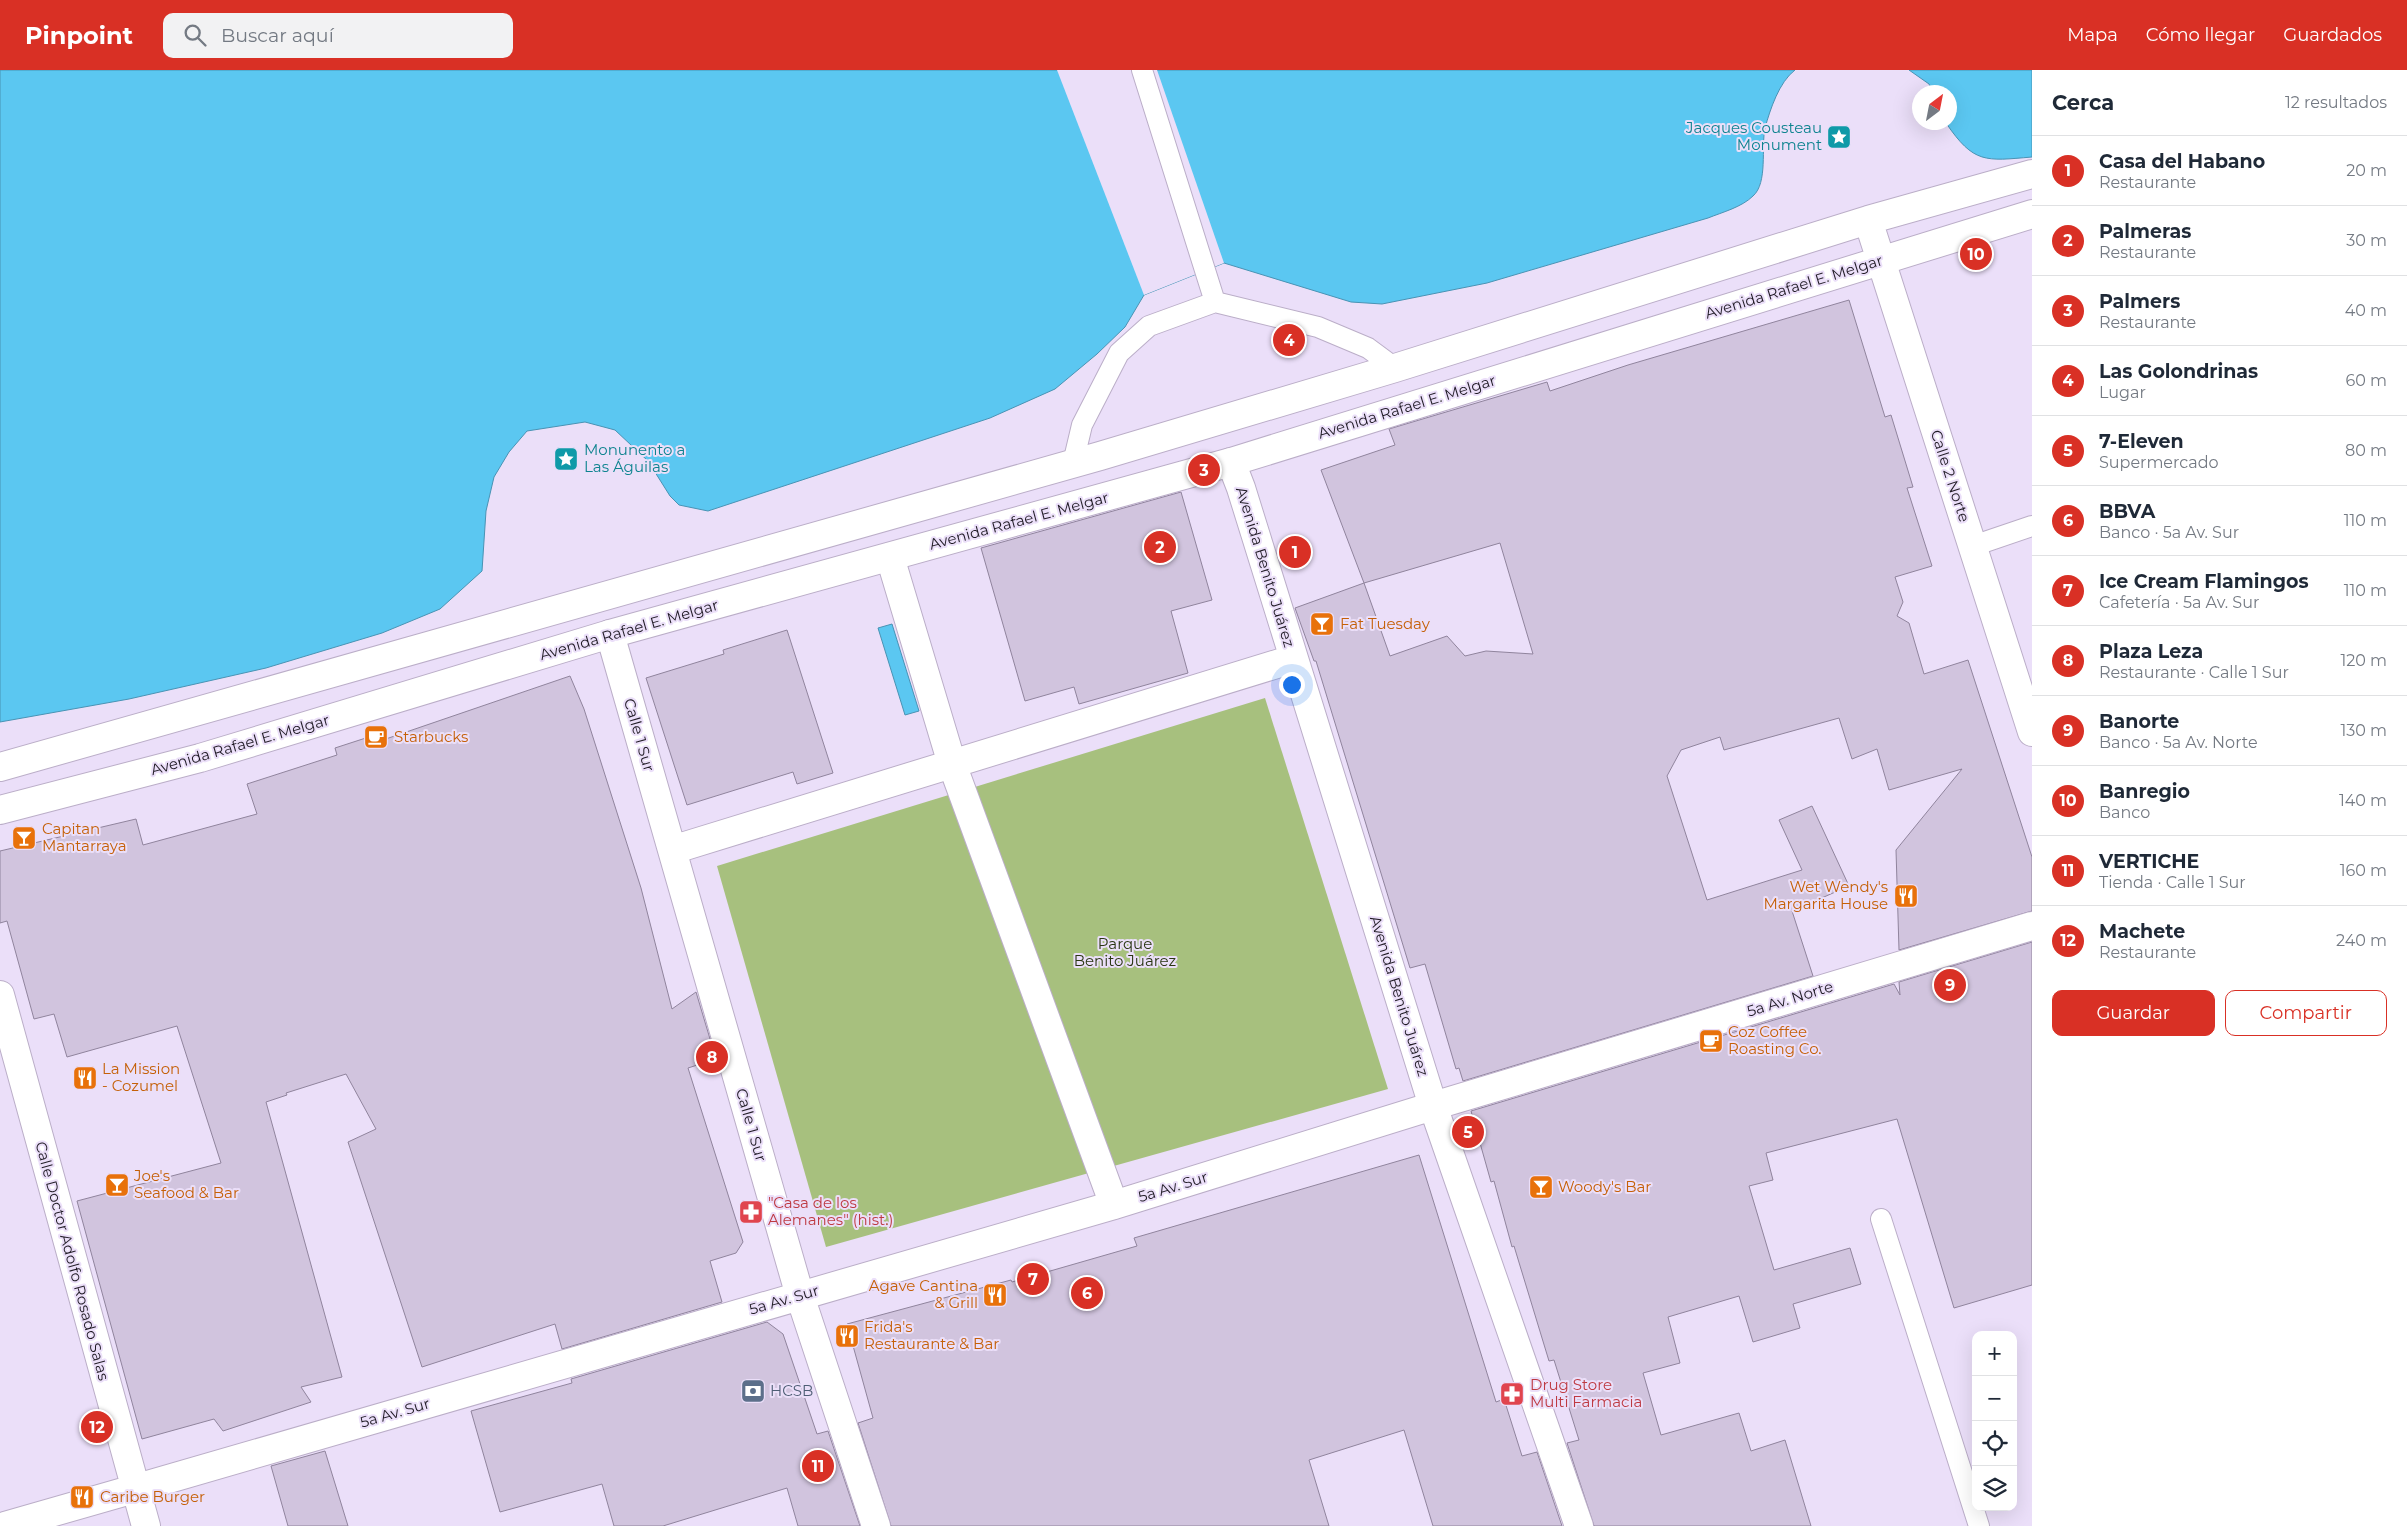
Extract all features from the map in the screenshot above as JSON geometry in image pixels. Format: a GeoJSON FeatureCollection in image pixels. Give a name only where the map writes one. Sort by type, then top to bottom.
{"type":"FeatureCollection","features":[{"type":"Feature","properties":{"kind":"street"},"geometry":{"type":"LineString","coordinates":[[0,767],[1073,463],[1395,368],[1868,220],[2032,174]]}},
{"type":"Feature","properties":{"kind":"street","name":"Avenida Rafael E. Melgar"},"geometry":{"type":"LineString","coordinates":[[0,810],[200,758],[610,634],[1261,453],[2032,214]]}},
{"type":"Feature","properties":{"kind":"street","name":"Calle 2 Norte"},"geometry":{"type":"LineString","coordinates":[[1868,220],[2032,732]]}},
{"type":"Feature","properties":{"kind":"street"},"geometry":{"type":"LineString","coordinates":[[1246,412],[1261,453]]}},
{"type":"Feature","properties":{"kind":"street","name":"Avenida Benito Juárez"},"geometry":{"type":"LineString","coordinates":[[1230,462],[1241,488],[1433,1106],[1578,1526]]}},
{"type":"Feature","properties":{"kind":"street"},"geometry":{"type":"LineString","coordinates":[[890,557],[952,764],[1114,1205]]}},
{"type":"Feature","properties":{"kind":"street","name":"Calle 1 Sur"},"geometry":{"type":"LineString","coordinates":[[610,634],[800,1296],[876,1526]]}},
{"type":"Feature","properties":{"kind":"street"},"geometry":{"type":"LineString","coordinates":[[672,850],[1293,659]]}},
{"type":"Feature","properties":{"kind":"street","name":"5a Av. Norte"},"geometry":{"type":"LineString","coordinates":[[1433,1106],[2032,926]]}},
{"type":"Feature","properties":{"kind":"street","name":"Calle Doctor Adolfo Rosado Salas"},"geometry":{"type":"LineString","coordinates":[[0,995],[134,1489],[146,1526]]}},
{"type":"Feature","properties":{"kind":"street","name":"5a Av. Sur"},"geometry":{"type":"LineString","coordinates":[[5,1526],[1114,1205],[1433,1106]]}},
{"type":"Feature","properties":{"kind":"lane"},"geometry":{"type":"LineString","coordinates":[[1142,70],[1215,302]]}},
{"type":"Feature","properties":{"kind":"lane"},"geometry":{"type":"LineString","coordinates":[[1073,463],[1082,425],[1119,353],[1148,326],[1215,302],[1318,327],[1368,348],[1395,368]]}},
{"type":"Feature","properties":{"kind":"lane"},"geometry":{"type":"LineString","coordinates":[[1973,546],[2032,526]]}},
{"type":"Feature","properties":{"kind":"lane"},"geometry":{"type":"LineString","coordinates":[[1881,1219],[1979,1526]]}},
{"type":"Feature","properties":{"kind":"green space","name":"Parque Benito Juárez"},"geometry":{"type":"Polygon","coordinates":[[[1265,698],[1388,1089],[826,1247],[717,866],[1265,698]]]}},
{"type":"Feature","properties":{"kind":"water"},"geometry":{"type":"Polygon","coordinates":[[[0,70],[1795,70],[1789,75],[1780,89],[1767,121],[1764,136],[1761,183],[1758,190],[1749,200],[1708,218],[1487,283],[1382,304],[1351,302],[1224,263],[1144,295],[1125,327],[1097,354],[1055,389],[990,418],[708,511],[679,505],[670,496],[648,461],[615,430],[585,422],[527,431],[509,452],[494,477],[486,511],[482,571],[440,609],[382,633],[266,668],[129,699],[0,722],[0,70]]]}},
{"type":"Feature","properties":{"kind":"water"},"geometry":{"type":"Polygon","coordinates":[[[1909,70],[2032,70],[2032,157],[1992,159],[1973,153],[1951,130],[1957,130],[1957,85],[1929,84],[1909,70]]]}},
{"type":"Feature","properties":{"kind":"water"},"geometry":{"type":"Polygon","coordinates":[[[892,624],[919,711],[905,715],[878,628],[892,624]]]}},
{"type":"Feature","properties":{"kind":"pier"},"geometry":{"type":"Polygon","coordinates":[[[1057,70],[1157,70],[1224,263],[1144,295],[1057,70]]]}},
{"type":"Feature","properties":{"kind":"building"},"geometry":{"type":"Polygon","coordinates":[[[1849,300],[1885,417],[1891,415],[1913,487],[1907,488],[1932,566],[1895,577],[1903,602],[1897,616],[1909,623],[1924,674],[1968,660],[2032,857],[2032,911],[1899,950],[1896,850],[1962,769],[1889,790],[1877,749],[1852,759],[1839,718],[1724,750],[1720,737],[1681,750],[1667,776],[1707,900],[1802,870],[1779,820],[1812,806],[1849,886],[1792,911],[1813,976],[1463,1081],[1459,1068],[1456,1069],[1425,964],[1410,968],[1316,661],[1314,661],[1295,608],[1364,583],[1321,470],[1395,445],[1389,429],[1547,382],[1550,391],[1628,365],[1849,300]],[[1500,543],[1364,583],[1390,656],[1447,636],[1465,656],[1486,651],[1533,654],[1500,543]]]}},
{"type":"Feature","properties":{"kind":"building"},"geometry":{"type":"Polygon","coordinates":[[[1181,492],[1212,600],[1171,611],[1188,673],[1079,704],[1074,687],[1025,701],[981,548],[1181,492]]]}},
{"type":"Feature","properties":{"kind":"building"},"geometry":{"type":"Polygon","coordinates":[[[787,630],[833,773],[797,784],[793,772],[687,805],[646,678],[724,654],[723,650],[787,630]]]}},
{"type":"Feature","properties":{"kind":"building"},"geometry":{"type":"Polygon","coordinates":[[[570,676],[584,709],[641,888],[672,1009],[696,992],[716,1059],[688,1068],[743,1242],[736,1253],[710,1261],[722,1302],[562,1349],[555,1324],[422,1367],[348,1142],[376,1129],[346,1074],[286,1093],[287,1095],[266,1102],[342,1377],[301,1387],[311,1402],[223,1431],[214,1419],[142,1439],[77,1201],[221,1163],[177,1026],[67,1057],[54,1014],[34,1019],[7,921],[0,923],[0,851],[136,819],[143,845],[257,814],[247,784],[337,755],[335,748],[375,735],[377,742],[570,676]]]}},
{"type":"Feature","properties":{"kind":"building"},"geometry":{"type":"Polygon","coordinates":[[[2032,942],[2032,1285],[1954,1308],[1897,1119],[1766,1153],[1773,1180],[1749,1186],[1774,1270],[1850,1248],[1861,1284],[1793,1304],[1800,1328],[1753,1342],[1739,1296],[1668,1317],[1680,1363],[1643,1373],[1661,1435],[1739,1413],[1751,1451],[1785,1440],[1811,1526],[1594,1526],[1567,1443],[1579,1440],[1554,1360],[1549,1361],[1514,1246],[1512,1247],[1494,1181],[1491,1182],[1471,1111],[1894,984],[1900,995],[1899,982],[2032,942]]]}},
{"type":"Feature","properties":{"kind":"building"},"geometry":{"type":"Polygon","coordinates":[[[1419,1155],[1496,1402],[1504,1399],[1522,1456],[1537,1452],[1562,1526],[1433,1526],[1404,1430],[1309,1460],[1329,1526],[891,1526],[858,1423],[873,1418],[847,1324],[1011,1280],[1012,1282],[1137,1246],[1134,1238],[1419,1155]]]}},
{"type":"Feature","properties":{"kind":"building"},"geometry":{"type":"Polygon","coordinates":[[[767,1322],[783,1334],[817,1434],[828,1431],[860,1526],[798,1526],[787,1488],[663,1526],[614,1526],[602,1484],[500,1512],[471,1411],[572,1383],[571,1379],[767,1322]]]}},
{"type":"Feature","properties":{"kind":"building"},"geometry":{"type":"Polygon","coordinates":[[[325,1451],[348,1526],[288,1526],[271,1466],[325,1451]]]}},
{"type":"Feature","properties":{"kind":"place","name":"Jacques Cousteau Monument"},"geometry":{"type":"Point","coordinates":[1839,137]}},
{"type":"Feature","properties":{"kind":"place","name":"Banregio"},"geometry":{"type":"Point","coordinates":[1976,254]}},
{"type":"Feature","properties":{"kind":"place","name":"Las Golondrinas"},"geometry":{"type":"Point","coordinates":[1289,340]}},
{"type":"Feature","properties":{"kind":"place","name":"Monunento a Las Águilas"},"geometry":{"type":"Point","coordinates":[566,459]}},
{"type":"Feature","properties":{"kind":"place","name":"Palmers"},"geometry":{"type":"Point","coordinates":[1204,470]}},
{"type":"Feature","properties":{"kind":"place","name":"Palmeras"},"geometry":{"type":"Point","coordinates":[1160,547]}},
{"type":"Feature","properties":{"kind":"place","name":"Casa del Habano"},"geometry":{"type":"Point","coordinates":[1295,552]}},
{"type":"Feature","properties":{"kind":"place","name":"Fat Tuesday"},"geometry":{"type":"Point","coordinates":[1322,624]}},
{"type":"Feature","properties":{"kind":"place","name":"Starbucks"},"geometry":{"type":"Point","coordinates":[376,737]}},
{"type":"Feature","properties":{"kind":"place","name":"Capitan Mantarraya"},"geometry":{"type":"Point","coordinates":[24,838]}},
{"type":"Feature","properties":{"kind":"place","name":"Wet Wendy's Margarita House"},"geometry":{"type":"Point","coordinates":[1906,896]}},
{"type":"Feature","properties":{"kind":"place","name":"Banorte"},"geometry":{"type":"Point","coordinates":[1950,985]}},
{"type":"Feature","properties":{"kind":"place","name":"Coz Coffee Roasting Co."},"geometry":{"type":"Point","coordinates":[1711,1041]}},
{"type":"Feature","properties":{"kind":"place","name":"Plaza Leza"},"geometry":{"type":"Point","coordinates":[712,1057]}},
{"type":"Feature","properties":{"kind":"place","name":"La Mission - Cozumel"},"geometry":{"type":"Point","coordinates":[85,1078]}},
{"type":"Feature","properties":{"kind":"place","name":"7-Eleven"},"geometry":{"type":"Point","coordinates":[1468,1132]}},
{"type":"Feature","properties":{"kind":"place","name":"Joe's Seafood & Bar"},"geometry":{"type":"Point","coordinates":[117,1185]}},
{"type":"Feature","properties":{"kind":"place","name":"Woody's Bar"},"geometry":{"type":"Point","coordinates":[1541,1187]}},
{"type":"Feature","properties":{"kind":"place","name":"\"Casa de los Alemanes\" (hist.)"},"geometry":{"type":"Point","coordinates":[751,1212]}},
{"type":"Feature","properties":{"kind":"place","name":"Ice Cream Flamingos"},"geometry":{"type":"Point","coordinates":[1033,1279]}},
{"type":"Feature","properties":{"kind":"place","name":"BBVA"},"geometry":{"type":"Point","coordinates":[1087,1293]}},
{"type":"Feature","properties":{"kind":"place","name":"Agave Cantina & Grill"},"geometry":{"type":"Point","coordinates":[995,1295]}},
{"type":"Feature","properties":{"kind":"place","name":"Frida's Restaurante & Bar"},"geometry":{"type":"Point","coordinates":[847,1336]}},
{"type":"Feature","properties":{"kind":"place","name":"HCSB"},"geometry":{"type":"Point","coordinates":[753,1391]}},
{"type":"Feature","properties":{"kind":"place","name":"Drug Store Multi Farmacia"},"geometry":{"type":"Point","coordinates":[1512,1394]}},
{"type":"Feature","properties":{"kind":"place","name":"Machete"},"geometry":{"type":"Point","coordinates":[97,1427]}},
{"type":"Feature","properties":{"kind":"place","name":"VERTICHE"},"geometry":{"type":"Point","coordinates":[818,1466]}},
{"type":"Feature","properties":{"kind":"place","name":"Caribe Burger"},"geometry":{"type":"Point","coordinates":[82,1497]}}]}
